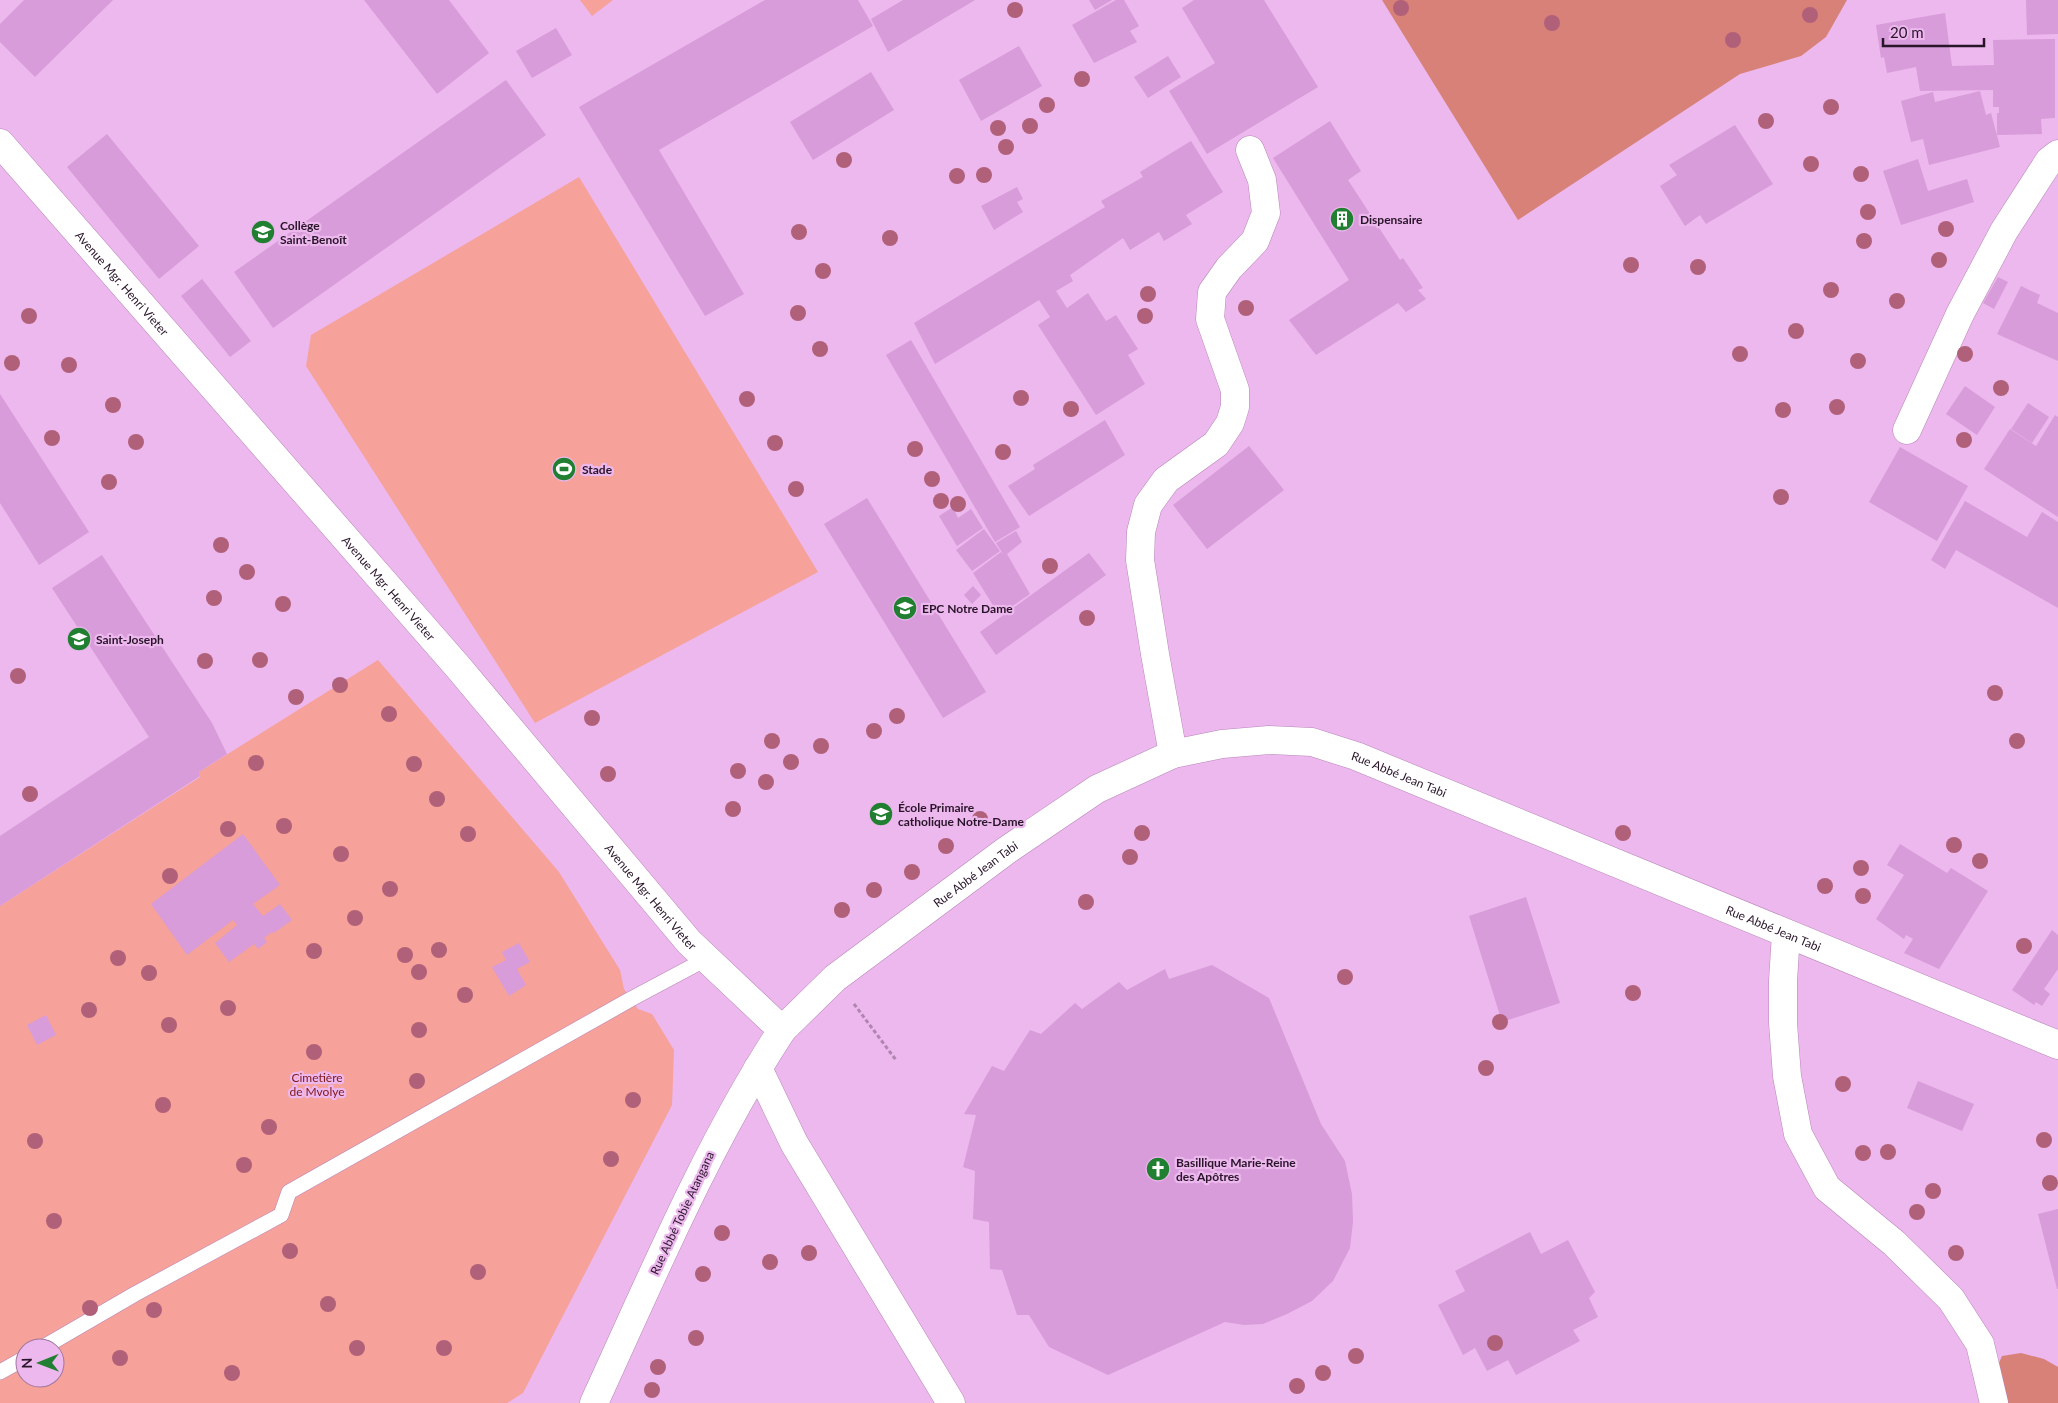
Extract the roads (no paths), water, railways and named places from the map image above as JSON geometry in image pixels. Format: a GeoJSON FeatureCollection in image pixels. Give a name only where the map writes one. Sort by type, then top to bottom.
{"type":"FeatureCollection","features":[{"type":"Feature","properties":{"kind":"main road","name":"Avenue Mgr. Henri Vieter"},"geometry":{"type":"LineString","coordinates":[[0,143],[452,660],[689,942],[782,1030]]}},
{"type":"Feature","properties":{"kind":"main road"},"geometry":{"type":"LineString","coordinates":[[1173,754],[1140,560],[1141,532],[1148,505],[1166,480],[1216,444],[1230,423],[1235,407],[1235,390],[1210,320],[1212,292],[1230,268],[1255,241],[1266,214],[1262,180],[1250,150]]}},
{"type":"Feature","properties":{"kind":"main road"},"geometry":{"type":"LineString","coordinates":[[1908,430],[1960,314],[2004,230],[2050,161],[2058,154]]}},
{"type":"Feature","properties":{"kind":"main road","name":"Rue Abbé Jean Tabi"},"geometry":{"type":"LineString","coordinates":[[782,1030],[835,978],[1007,850],[1097,789],[1173,754],[1222,744],[1269,740],[1312,742],[1356,756],[2058,1045]]}},
{"type":"Feature","properties":{"kind":"main road"},"geometry":{"type":"LineString","coordinates":[[1786,934],[1783,981],[1785,1049],[1787,1076],[1798,1134],[1827,1188],[1894,1243],[1951,1299],[1980,1344],[1994,1403]]}},
{"type":"Feature","properties":{"kind":"main road","name":"Rue Abbé Tobie Atangana"},"geometry":{"type":"LineString","coordinates":[[594,1403],[706,1161],[758,1068],[782,1030]]}},
{"type":"Feature","properties":{"kind":"main road"},"geometry":{"type":"LineString","coordinates":[[758,1068],[794,1143],[951,1403]]}},
{"type":"Feature","properties":{"kind":"lane"},"geometry":{"type":"LineString","coordinates":[[59,1338],[135,1294],[281,1216],[289,1192],[706,959]]}},
{"type":"Feature","properties":{"kind":"lane"},"geometry":{"type":"LineString","coordinates":[[0,1372],[15,1364]]}},
{"type":"Feature","properties":{"kind":"place","name":"Dispensaire"},"geometry":{"type":"Point","coordinates":[1342,219]}},
{"type":"Feature","properties":{"kind":"place","name":"Collège Saint-Benoît"},"geometry":{"type":"Point","coordinates":[263,232]}},
{"type":"Feature","properties":{"kind":"place","name":"Stade"},"geometry":{"type":"Point","coordinates":[564,469]}},
{"type":"Feature","properties":{"kind":"place","name":"EPC Notre Dame"},"geometry":{"type":"Point","coordinates":[905,608]}},
{"type":"Feature","properties":{"kind":"place","name":"Saint-Joseph"},"geometry":{"type":"Point","coordinates":[79,639]}},
{"type":"Feature","properties":{"kind":"place","name":"École Primaire catholique Notre-Dame"},"geometry":{"type":"Point","coordinates":[881,814]}},
{"type":"Feature","properties":{"kind":"place","name":"Basillique Marie-Reine des Apôtres"},"geometry":{"type":"Point","coordinates":[1158,1169]}},
{"type":"Feature","properties":{"kind":"park label","name":"Cimetière de Mvolye"},"geometry":{"type":"Point","coordinates":[317,1084]}}]}
